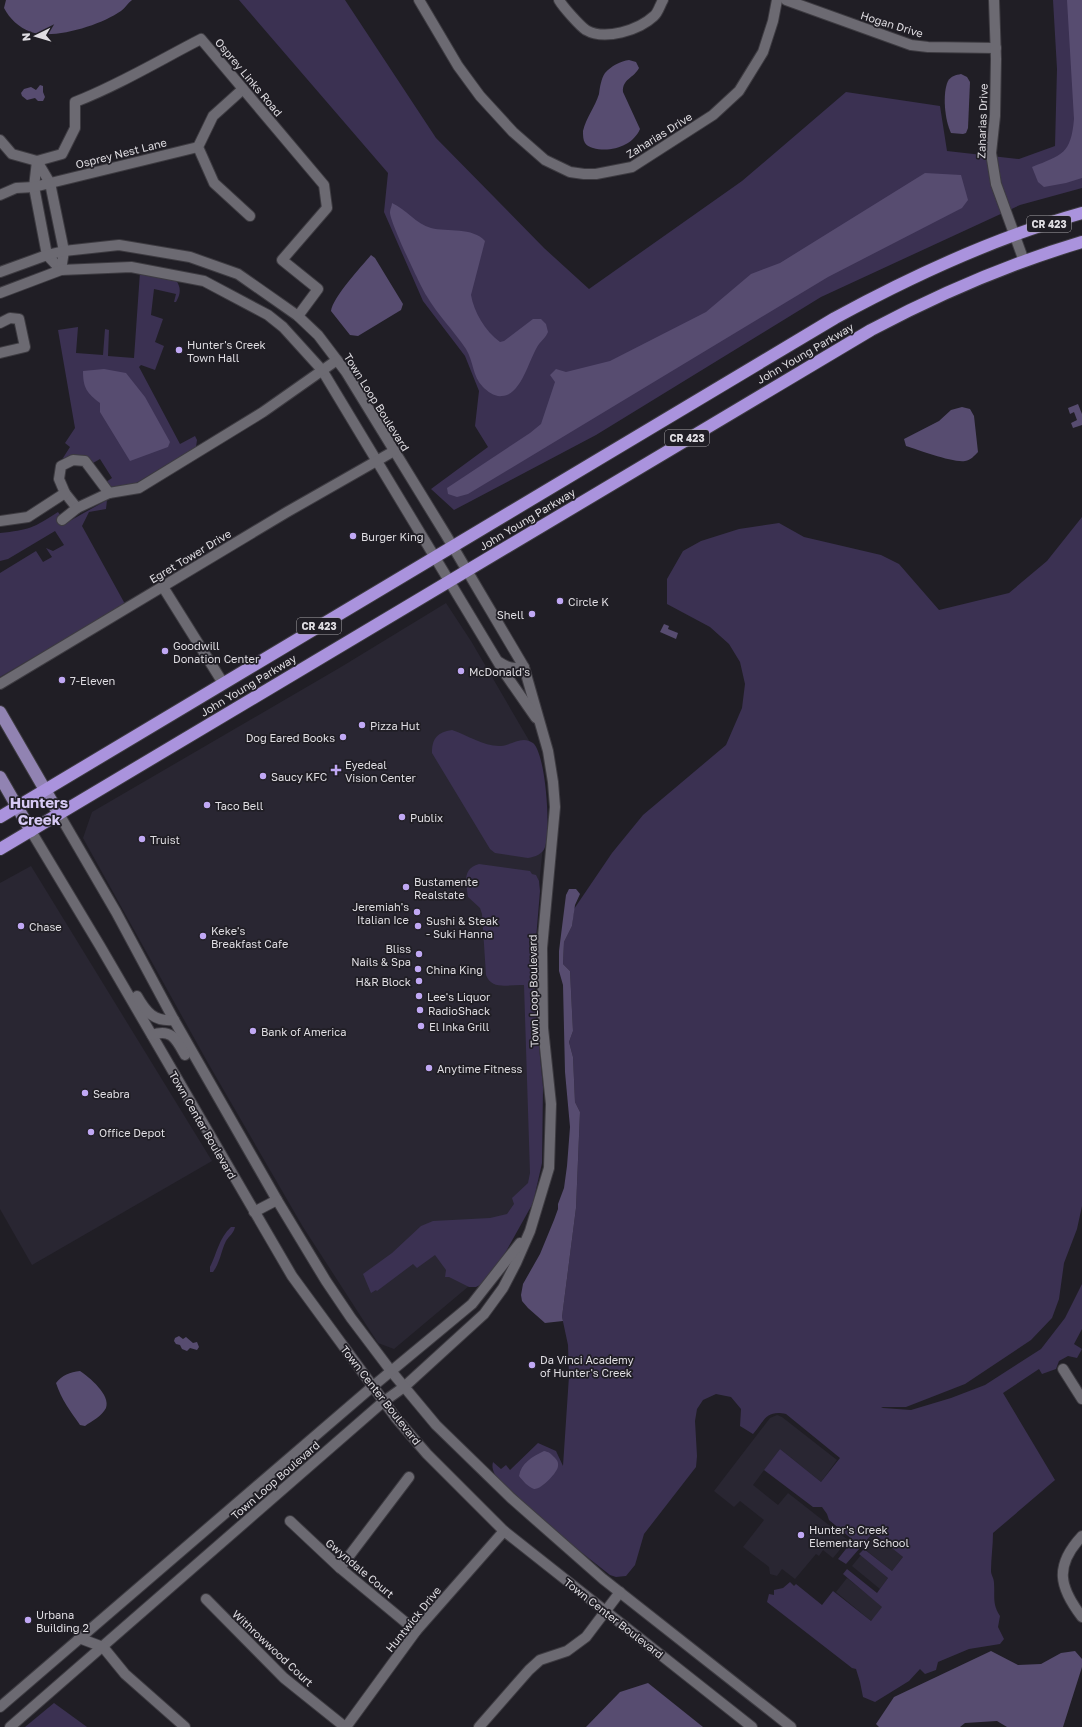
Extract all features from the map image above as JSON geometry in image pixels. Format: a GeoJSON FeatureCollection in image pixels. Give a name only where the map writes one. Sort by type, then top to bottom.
{"type":"FeatureCollection","features":[{"type":"Feature","properties":{"kind":"highway","name":"John Young Parkway"},"geometry":{"type":"LineString","coordinates":[[0,816],[835,318],[923,273],[1016,235],[1082,213]]}},
{"type":"Feature","properties":{"kind":"highway","name":"John Young Parkway"},"geometry":{"type":"LineString","coordinates":[[0,849],[449,580],[871,330],[950,290],[1024,261],[1082,242]]}},
{"type":"Feature","properties":{"kind":"main road","name":"Town Center Boulevard"},"geometry":{"type":"LineString","coordinates":[[0,712],[59,814]]}},
{"type":"Feature","properties":{"kind":"main road","name":"Town Center Boulevard"},"geometry":{"type":"LineString","coordinates":[[0,778],[31,831]]}},
{"type":"Feature","properties":{"kind":"street","name":"Zaharias Drive"},"geometry":{"type":"LineString","coordinates":[[419,0],[458,66],[480,96],[513,132],[545,160],[570,172],[584,174],[596,174],[632,167],[713,115],[739,91],[763,52],[773,21],[777,0]]}},
{"type":"Feature","properties":{"kind":"street"},"geometry":{"type":"LineString","coordinates":[[559,0],[562,6],[587,30],[609,35],[629,30],[654,16],[663,0]]}},
{"type":"Feature","properties":{"kind":"street","name":"Hogan Drive"},"geometry":{"type":"LineString","coordinates":[[786,0],[911,45],[928,47],[996,48]]}},
{"type":"Feature","properties":{"kind":"street","name":"Zaharias Drive"},"geometry":{"type":"LineString","coordinates":[[994,0],[996,48],[995,116],[991,153],[996,184],[1016,235],[1024,261]]}},
{"type":"Feature","properties":{"kind":"street","name":"Osprey Links Road"},"geometry":{"type":"LineString","coordinates":[[37,161],[62,154],[75,128],[76,102],[105,91],[142,69],[202,39],[324,185],[327,208],[282,260],[318,289],[298,316]]}},
{"type":"Feature","properties":{"kind":"street"},"geometry":{"type":"LineString","coordinates":[[243,89],[213,116],[198,147],[214,183],[250,216]]}},
{"type":"Feature","properties":{"kind":"street"},"geometry":{"type":"LineString","coordinates":[[0,140],[12,154],[37,161],[50,183],[64,251],[61,270]]}},
{"type":"Feature","properties":{"kind":"street","name":"Osprey Nest Lane"},"geometry":{"type":"LineString","coordinates":[[0,195],[16,188],[34,187],[198,147]]}},
{"type":"Feature","properties":{"kind":"street"},"geometry":{"type":"LineString","coordinates":[[37,161],[34,187],[47,255],[61,270]]}},
{"type":"Feature","properties":{"kind":"street","name":"Town Loop Boulevard"},"geometry":{"type":"LineString","coordinates":[[0,272],[47,255],[64,251],[119,245],[190,257],[238,274],[298,316],[318,335],[346,372],[453,546],[524,667],[548,751],[555,808],[542,948],[543,1028],[551,1104],[548,1168],[530,1231],[503,1288],[484,1314],[404,1386],[383,1402],[10,1727]]}},
{"type":"Feature","properties":{"kind":"street","name":"Town Loop Boulevard"},"geometry":{"type":"LineString","coordinates":[[0,293],[61,270],[131,267],[204,281],[268,315],[283,327],[322,370],[497,661],[540,725]]}},
{"type":"Feature","properties":{"kind":"street"},"geometry":{"type":"LineString","coordinates":[[0,323],[10,318],[19,319],[25,348],[0,353]]}},
{"type":"Feature","properties":{"kind":"street"},"geometry":{"type":"LineString","coordinates":[[62,520],[77,508],[109,493],[139,488],[263,412],[337,360]]}},
{"type":"Feature","properties":{"kind":"street","name":"Egret Tower Drive"},"geometry":{"type":"LineString","coordinates":[[0,684],[163,586],[394,451]]}},
{"type":"Feature","properties":{"kind":"street"},"geometry":{"type":"LineString","coordinates":[[77,508],[65,493],[58,479],[61,466],[73,460],[85,461],[109,493]]}},
{"type":"Feature","properties":{"kind":"street"},"geometry":{"type":"LineString","coordinates":[[0,521],[28,517],[65,493]]}},
{"type":"Feature","properties":{"kind":"street"},"geometry":{"type":"LineString","coordinates":[[163,586],[223,683]]}},
{"type":"Feature","properties":{"kind":"street"},"geometry":{"type":"LineString","coordinates":[[497,661],[513,669],[524,667]]}},
{"type":"Feature","properties":{"kind":"street","name":"Town Center Boulevard"},"geometry":{"type":"LineString","coordinates":[[59,814],[116,912],[174,1020],[277,1200],[331,1288],[391,1371],[436,1425],[511,1498],[620,1592],[791,1727]]}},
{"type":"Feature","properties":{"kind":"street","name":"Town Center Boulevard"},"geometry":{"type":"LineString","coordinates":[[31,831],[100,946],[292,1276],[383,1402],[427,1454],[504,1531],[752,1727]]}},
{"type":"Feature","properties":{"kind":"street","name":"Town Center Boulevard"},"geometry":{"type":"LineString","coordinates":[[100,946],[115,958],[144,1007],[154,1017],[164,1021],[174,1020]]}},
{"type":"Feature","properties":{"kind":"street","name":"Town Center Boulevard"},"geometry":{"type":"LineString","coordinates":[[152,1035],[161,1032],[170,1035],[175,1039],[210,1097],[228,1115]]}},
{"type":"Feature","properties":{"kind":"street"},"geometry":{"type":"LineString","coordinates":[[254,1212],[277,1200]]}},
{"type":"Feature","properties":{"kind":"street","name":"Town Loop Boulevard"},"geometry":{"type":"LineString","coordinates":[[0,1707],[372,1387],[472,1304],[530,1231]]}},
{"type":"Feature","properties":{"kind":"street"},"geometry":{"type":"LineString","coordinates":[[1062,1369],[1082,1399]]}},
{"type":"Feature","properties":{"kind":"street"},"geometry":{"type":"LineString","coordinates":[[340,1568],[409,1477]]}},
{"type":"Feature","properties":{"kind":"street","name":"Gwyndale Court"},"geometry":{"type":"LineString","coordinates":[[290,1521],[340,1568],[416,1630]]}},
{"type":"Feature","properties":{"kind":"street","name":"Huntwick Drive"},"geometry":{"type":"LineString","coordinates":[[345,1727],[416,1630],[504,1531]]}},
{"type":"Feature","properties":{"kind":"street"},"geometry":{"type":"LineString","coordinates":[[1082,1536],[1066,1557],[1062,1572],[1063,1587],[1071,1603],[1082,1617]]}},
{"type":"Feature","properties":{"kind":"street"},"geometry":{"type":"LineString","coordinates":[[479,1727],[528,1670],[540,1660],[567,1651],[586,1637],[620,1592]]}},
{"type":"Feature","properties":{"kind":"street","name":"Withrowwood Court"},"geometry":{"type":"LineString","coordinates":[[206,1599],[284,1678],[345,1727]]}},
{"type":"Feature","properties":{"kind":"street"},"geometry":{"type":"LineString","coordinates":[[79,1638],[103,1647],[125,1674],[185,1727]]}},
{"type":"Feature","properties":{"kind":"shaded area"},"geometry":{"type":"Polygon","coordinates":[[[6,0],[132,0],[121,11],[90,26],[64,33],[41,34],[31,32],[18,25],[9,16],[4,8],[6,0]]]}},
{"type":"Feature","properties":{"kind":"shaded area"},"geometry":{"type":"Polygon","coordinates":[[[239,0],[345,0],[436,138],[544,248],[589,289],[742,181],[846,92],[940,106],[947,151],[1019,159],[1055,146],[1057,69],[1053,0],[1082,0],[1082,188],[1020,205],[821,297],[596,435],[454,510],[431,489],[488,447],[475,426],[479,391],[465,356],[423,301],[384,212],[388,173],[239,0]]]}},
{"type":"Feature","properties":{"kind":"shaded area"},"geometry":{"type":"Polygon","coordinates":[[[1067,0],[1082,0],[1082,178],[1044,187],[1038,182],[1032,167],[1058,156],[1063,152],[1073,131],[1074,119],[1067,0]]]}},
{"type":"Feature","properties":{"kind":"shaded area"},"geometry":{"type":"Polygon","coordinates":[[[629,60],[636,62],[639,68],[624,84],[623,92],[640,129],[632,140],[620,147],[607,150],[590,147],[584,142],[583,131],[599,94],[604,75],[607,70],[613,66],[629,60]]]}},
{"type":"Feature","properties":{"kind":"shaded area"},"geometry":{"type":"Polygon","coordinates":[[[961,74],[967,77],[970,82],[968,128],[966,133],[963,134],[951,133],[946,115],[945,100],[946,86],[949,79],[955,75],[961,74]]]}},
{"type":"Feature","properties":{"kind":"shaded area"},"geometry":{"type":"Polygon","coordinates":[[[40,85],[43,86],[45,97],[43,101],[38,101],[35,98],[27,100],[22,96],[21,93],[24,89],[31,87],[36,90],[40,85]]]}},
{"type":"Feature","properties":{"kind":"shaded area"},"geometry":{"type":"Polygon","coordinates":[[[925,173],[961,175],[968,200],[962,208],[828,277],[468,494],[457,497],[448,494],[447,488],[530,433],[541,424],[555,382],[550,375],[556,369],[566,372],[610,361],[706,312],[751,274],[780,263],[925,173]]]}},
{"type":"Feature","properties":{"kind":"shaded area"},"geometry":{"type":"Polygon","coordinates":[[[392,203],[426,226],[437,229],[467,232],[480,237],[485,241],[471,295],[472,301],[481,321],[500,342],[504,341],[533,319],[541,319],[546,324],[547,334],[535,350],[520,383],[509,394],[502,396],[494,395],[487,391],[479,383],[469,354],[430,302],[418,279],[399,239],[391,217],[390,212],[392,203]]]}},
{"type":"Feature","properties":{"kind":"shaded area"},"geometry":{"type":"Polygon","coordinates":[[[371,255],[375,258],[403,304],[401,310],[358,336],[350,335],[331,311],[342,290],[371,255]]]}},
{"type":"Feature","properties":{"kind":"shaded area"},"geometry":{"type":"Polygon","coordinates":[[[140,272],[176,280],[179,286],[180,293],[176,302],[174,302],[176,294],[154,289],[151,315],[163,319],[155,342],[164,346],[155,370],[141,365],[139,367],[180,444],[195,436],[197,440],[196,447],[133,485],[110,489],[106,482],[112,478],[100,459],[93,463],[63,458],[70,447],[65,443],[75,428],[58,330],[78,327],[76,353],[103,355],[105,329],[109,330],[108,356],[134,358],[140,272]]]}},
{"type":"Feature","properties":{"kind":"shaded area"},"geometry":{"type":"Polygon","coordinates":[[[104,369],[126,373],[145,397],[170,442],[168,447],[130,461],[100,412],[100,403],[89,393],[85,386],[83,371],[104,369]]]}},
{"type":"Feature","properties":{"kind":"shaded area"},"geometry":{"type":"Polygon","coordinates":[[[1078,404],[1082,414],[1082,425],[1073,428],[1071,423],[1077,420],[1074,412],[1070,414],[1068,408],[1078,404]]]}},
{"type":"Feature","properties":{"kind":"shaded area"},"geometry":{"type":"Polygon","coordinates":[[[962,407],[970,409],[974,416],[978,452],[971,459],[965,461],[953,460],[906,446],[904,439],[939,421],[951,410],[962,407]]]}},
{"type":"Feature","properties":{"kind":"shaded area"},"geometry":{"type":"Polygon","coordinates":[[[107,500],[106,509],[89,512],[82,526],[125,604],[0,677],[0,573],[36,551],[43,562],[52,557],[46,548],[53,551],[64,545],[55,531],[8,559],[0,561],[0,533],[18,531],[30,527],[43,522],[58,512],[66,523],[107,500]]]}},
{"type":"Feature","properties":{"kind":"shaded area"},"geometry":{"type":"Polygon","coordinates":[[[1082,517],[1082,1206],[1077,1229],[1064,1263],[1059,1299],[1052,1318],[1031,1340],[965,1384],[906,1407],[881,1407],[911,1410],[951,1398],[985,1385],[1041,1349],[1065,1318],[1082,1284],[1082,1329],[1074,1344],[1082,1349],[1077,1358],[1068,1356],[1059,1361],[1056,1369],[1042,1374],[1039,1369],[1003,1393],[1055,1480],[993,1533],[991,1572],[994,1581],[994,1600],[1000,1616],[998,1627],[1004,1639],[1000,1644],[969,1649],[938,1662],[936,1670],[925,1674],[920,1669],[909,1681],[875,1702],[863,1697],[856,1669],[852,1668],[767,1602],[769,1594],[774,1595],[774,1590],[783,1588],[790,1582],[794,1586],[796,1584],[822,1605],[833,1591],[871,1621],[882,1607],[843,1574],[847,1569],[877,1593],[888,1578],[859,1554],[864,1549],[892,1571],[903,1557],[873,1533],[846,1564],[838,1559],[853,1540],[829,1520],[822,1507],[813,1507],[764,1470],[780,1449],[821,1482],[840,1458],[786,1414],[774,1413],[766,1417],[753,1434],[740,1426],[741,1409],[731,1397],[716,1394],[703,1400],[697,1409],[695,1421],[697,1456],[696,1467],[644,1534],[635,1565],[626,1576],[616,1577],[610,1575],[567,1541],[498,1480],[494,1472],[493,1462],[501,1469],[506,1465],[510,1470],[538,1443],[556,1451],[563,1466],[569,1376],[568,1345],[562,1317],[576,1208],[580,1112],[575,1102],[573,1057],[569,1042],[573,1031],[570,971],[563,964],[564,942],[572,926],[574,909],[612,853],[643,815],[726,745],[742,708],[745,684],[740,662],[729,644],[710,627],[667,604],[667,579],[683,551],[701,541],[739,529],[779,523],[804,537],[881,555],[899,564],[939,610],[1009,593],[1047,561],[1082,517]]]}},
{"type":"Feature","properties":{"kind":"shaded area"},"geometry":{"type":"Polygon","coordinates":[[[446,603],[471,641],[534,749],[544,836],[534,935],[540,1162],[475,1281],[394,1349],[378,1343],[303,1227],[208,1063],[83,838],[92,812],[341,667],[446,603]]]}},
{"type":"Feature","properties":{"kind":"shaded area"},"geometry":{"type":"Polygon","coordinates":[[[664,624],[669,626],[668,629],[678,633],[676,639],[660,632],[664,624]]]}},
{"type":"Feature","properties":{"kind":"shaded area"},"geometry":{"type":"Polygon","coordinates":[[[452,730],[482,743],[495,746],[501,746],[521,740],[533,743],[541,762],[546,793],[547,838],[545,847],[541,853],[528,858],[495,853],[490,849],[432,753],[434,740],[436,737],[443,732],[452,730]]]}},
{"type":"Feature","properties":{"kind":"shaded area"},"geometry":{"type":"Polygon","coordinates":[[[479,864],[530,871],[532,874],[536,875],[539,881],[540,891],[536,939],[535,983],[537,1026],[543,1087],[542,1163],[533,1203],[499,1264],[484,1283],[476,1287],[469,1287],[449,1277],[445,1277],[446,1270],[435,1255],[417,1268],[413,1264],[377,1291],[376,1290],[371,1293],[363,1274],[392,1253],[421,1226],[433,1221],[490,1218],[507,1214],[514,1204],[512,1198],[528,1183],[530,1173],[524,985],[497,985],[492,983],[486,975],[482,914],[480,908],[468,897],[466,881],[466,877],[470,869],[479,864]]]}},
{"type":"Feature","properties":{"kind":"shaded area"},"geometry":{"type":"Polygon","coordinates":[[[31,866],[212,1161],[32,1265],[0,1209],[0,883],[31,866]]]}},
{"type":"Feature","properties":{"kind":"shaded area"},"geometry":{"type":"Polygon","coordinates":[[[569,889],[576,889],[580,894],[575,905],[572,926],[564,942],[563,964],[570,971],[573,1031],[569,1042],[573,1057],[575,1102],[580,1112],[576,1208],[562,1317],[563,1321],[545,1323],[522,1301],[521,1295],[523,1284],[540,1254],[558,1209],[558,1204],[564,1188],[567,1166],[570,1127],[565,1072],[563,985],[559,971],[559,951],[566,895],[569,889]]]}},
{"type":"Feature","properties":{"kind":"shaded area"},"geometry":{"type":"Polygon","coordinates":[[[231,1227],[235,1227],[234,1231],[226,1241],[219,1261],[213,1272],[210,1272],[210,1267],[221,1241],[231,1227]]]}},
{"type":"Feature","properties":{"kind":"shaded area"},"geometry":{"type":"Polygon","coordinates":[[[179,1336],[183,1339],[186,1337],[193,1343],[197,1342],[199,1347],[197,1350],[190,1348],[187,1351],[182,1349],[180,1345],[176,1344],[174,1341],[175,1338],[179,1336]]]}},
{"type":"Feature","properties":{"kind":"shaded area"},"geometry":{"type":"Polygon","coordinates":[[[80,1371],[89,1377],[98,1387],[107,1403],[106,1408],[102,1413],[85,1426],[80,1425],[70,1410],[56,1383],[66,1374],[80,1371]]]}},
{"type":"Feature","properties":{"kind":"shaded area"},"geometry":{"type":"Polygon","coordinates":[[[777,1415],[782,1417],[837,1460],[821,1482],[780,1449],[753,1485],[778,1505],[788,1493],[848,1540],[833,1558],[823,1550],[819,1556],[816,1554],[795,1579],[782,1569],[777,1576],[770,1574],[769,1567],[743,1547],[764,1520],[740,1501],[734,1507],[714,1491],[770,1418],[777,1415]]]}},
{"type":"Feature","properties":{"kind":"shaded area"},"geometry":{"type":"Polygon","coordinates":[[[544,1451],[555,1458],[558,1466],[549,1480],[541,1487],[534,1489],[524,1482],[519,1476],[520,1471],[528,1461],[544,1451]]]}},
{"type":"Feature","properties":{"kind":"shaded area"},"geometry":{"type":"Polygon","coordinates":[[[873,1533],[903,1557],[892,1571],[862,1547],[873,1533]]]}},
{"type":"Feature","properties":{"kind":"shaded area"},"geometry":{"type":"Polygon","coordinates":[[[861,1555],[888,1578],[880,1589],[852,1566],[861,1555]]]}},
{"type":"Feature","properties":{"kind":"shaded area"},"geometry":{"type":"Polygon","coordinates":[[[847,1578],[883,1607],[871,1621],[836,1592],[847,1578]]]}},
{"type":"Feature","properties":{"kind":"shaded area"},"geometry":{"type":"Polygon","coordinates":[[[991,1651],[1018,1665],[1041,1664],[1061,1653],[1075,1651],[1082,1659],[1082,1667],[1063,1727],[1007,1727],[997,1721],[965,1723],[960,1727],[879,1727],[876,1724],[894,1697],[991,1651]]]}},
{"type":"Feature","properties":{"kind":"shaded area"},"geometry":{"type":"Polygon","coordinates":[[[648,1683],[703,1727],[586,1727],[620,1692],[648,1683]]]}},
{"type":"Feature","properties":{"kind":"shaded area"},"geometry":{"type":"Polygon","coordinates":[[[54,1703],[87,1727],[25,1727],[54,1703]]]}},
{"type":"Feature","properties":{"kind":"place","name":"Hunter's Creek Town Hall"},"geometry":{"type":"Point","coordinates":[179,350]}},
{"type":"Feature","properties":{"kind":"place","name":"Burger King"},"geometry":{"type":"Point","coordinates":[353,536]}},
{"type":"Feature","properties":{"kind":"place","name":"Circle K"},"geometry":{"type":"Point","coordinates":[560,601]}},
{"type":"Feature","properties":{"kind":"place","name":"Shell"},"geometry":{"type":"Point","coordinates":[532,614]}},
{"type":"Feature","properties":{"kind":"place","name":"Goodwill Donation Center"},"geometry":{"type":"Point","coordinates":[165,651]}},
{"type":"Feature","properties":{"kind":"place","name":"McDonald's"},"geometry":{"type":"Point","coordinates":[461,671]}},
{"type":"Feature","properties":{"kind":"place","name":"7-Eleven"},"geometry":{"type":"Point","coordinates":[62,680]}},
{"type":"Feature","properties":{"kind":"place","name":"Pizza Hut"},"geometry":{"type":"Point","coordinates":[362,725]}},
{"type":"Feature","properties":{"kind":"place","name":"Dog Eared Books"},"geometry":{"type":"Point","coordinates":[343,737]}},
{"type":"Feature","properties":{"kind":"place","name":"Eyedeal Vision Center"},"geometry":{"type":"Point","coordinates":[336,770]}},
{"type":"Feature","properties":{"kind":"place","name":"Saucy KFC"},"geometry":{"type":"Point","coordinates":[263,776]}},
{"type":"Feature","properties":{"kind":"place","name":"Taco Bell"},"geometry":{"type":"Point","coordinates":[207,805]}},
{"type":"Feature","properties":{"kind":"place","name":"Publix"},"geometry":{"type":"Point","coordinates":[402,817]}},
{"type":"Feature","properties":{"kind":"place","name":"Truist"},"geometry":{"type":"Point","coordinates":[142,839]}},
{"type":"Feature","properties":{"kind":"place","name":"Bustamente Realstate"},"geometry":{"type":"Point","coordinates":[406,887]}},
{"type":"Feature","properties":{"kind":"place","name":"Jeremiah's Italian Ice"},"geometry":{"type":"Point","coordinates":[417,912]}},
{"type":"Feature","properties":{"kind":"place","name":"Chase"},"geometry":{"type":"Point","coordinates":[21,926]}},
{"type":"Feature","properties":{"kind":"place","name":"Sushi & Steak - Suki Hanna"},"geometry":{"type":"Point","coordinates":[418,926]}},
{"type":"Feature","properties":{"kind":"place","name":"Keke's Breakfast Cafe"},"geometry":{"type":"Point","coordinates":[203,936]}},
{"type":"Feature","properties":{"kind":"place","name":"Bliss Nails & Spa"},"geometry":{"type":"Point","coordinates":[419,954]}},
{"type":"Feature","properties":{"kind":"place","name":"China King"},"geometry":{"type":"Point","coordinates":[418,969]}},
{"type":"Feature","properties":{"kind":"place","name":"H&R Block"},"geometry":{"type":"Point","coordinates":[419,981]}},
{"type":"Feature","properties":{"kind":"place","name":"Lee's Liquor"},"geometry":{"type":"Point","coordinates":[419,996]}},
{"type":"Feature","properties":{"kind":"place","name":"RadioShack"},"geometry":{"type":"Point","coordinates":[420,1010]}},
{"type":"Feature","properties":{"kind":"place","name":"El Inka Grill"},"geometry":{"type":"Point","coordinates":[421,1026]}},
{"type":"Feature","properties":{"kind":"place","name":"Bank of America"},"geometry":{"type":"Point","coordinates":[253,1031]}},
{"type":"Feature","properties":{"kind":"place","name":"Anytime Fitness"},"geometry":{"type":"Point","coordinates":[429,1068]}},
{"type":"Feature","properties":{"kind":"place","name":"Seabra"},"geometry":{"type":"Point","coordinates":[85,1093]}},
{"type":"Feature","properties":{"kind":"place","name":"Office Depot"},"geometry":{"type":"Point","coordinates":[91,1132]}},
{"type":"Feature","properties":{"kind":"place","name":"Da Vinci Academy of Hunter's Creek"},"geometry":{"type":"Point","coordinates":[532,1365]}},
{"type":"Feature","properties":{"kind":"place","name":"Hunter's Creek Elementary School"},"geometry":{"type":"Point","coordinates":[801,1535]}},
{"type":"Feature","properties":{"kind":"place","name":"Urbana Building 2"},"geometry":{"type":"Point","coordinates":[28,1620]}},
{"type":"Feature","properties":{"kind":"district","name":"Hunters Creek"},"geometry":{"type":"Point","coordinates":[39,810]}}]}
